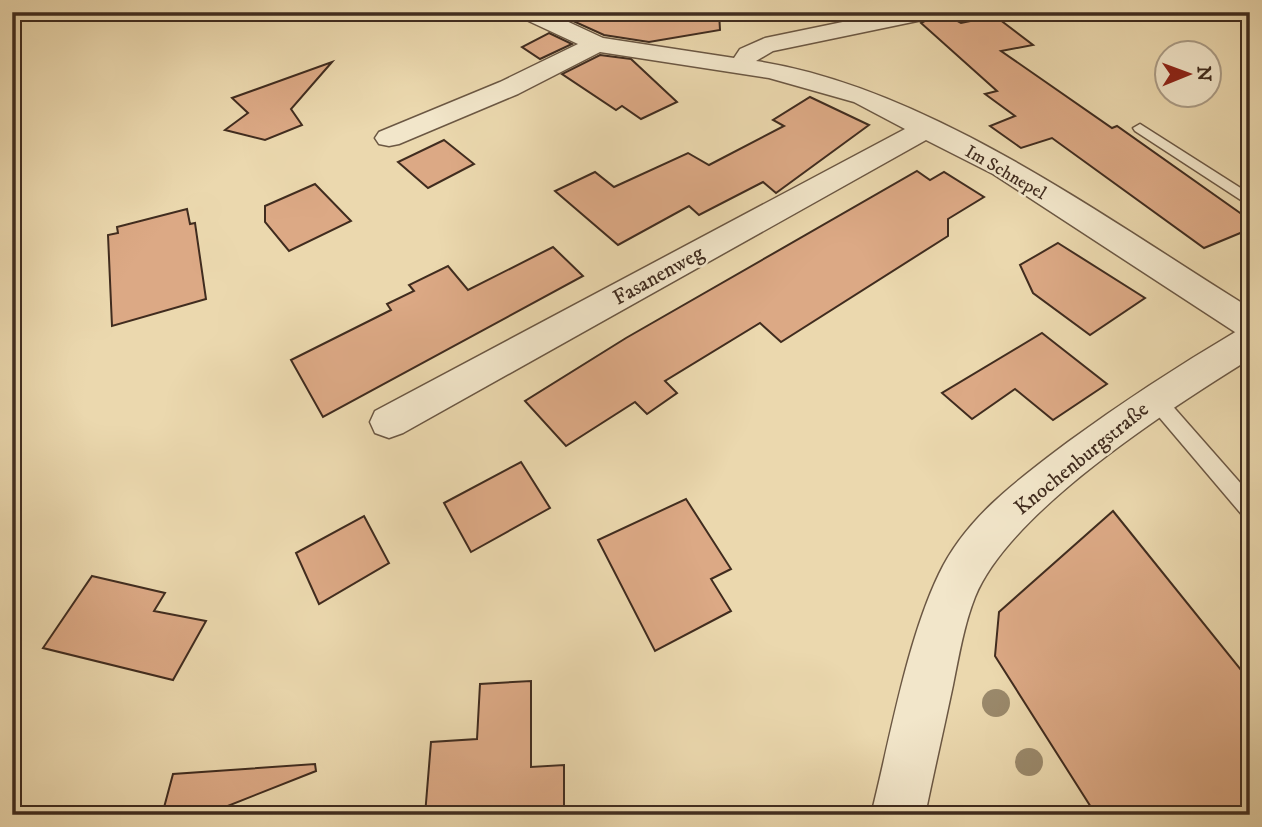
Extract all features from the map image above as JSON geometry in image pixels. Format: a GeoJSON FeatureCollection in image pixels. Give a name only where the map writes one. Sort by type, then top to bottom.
{"type":"FeatureCollection","features":[{"type":"Feature","properties":{"kind":"street","name":"Im Schnepel"},"geometry":{"type":"LineString","coordinates":[[528,12],[597,44],[741,65],[835,86],[863,96],[1003,168],[1250,325]]}},
{"type":"Feature","properties":{"kind":"street"},"geometry":{"type":"LineString","coordinates":[[741,65],[755,49],[774,42],[927,12]]}},
{"type":"Feature","properties":{"kind":"street"},"geometry":{"type":"LineString","coordinates":[[389,138],[509,88],[597,44]]}},
{"type":"Feature","properties":{"kind":"street","name":"Fasanenweg"},"geometry":{"type":"LineString","coordinates":[[389,422],[927,128]]}},
{"type":"Feature","properties":{"kind":"street","name":"Knochenburgstraße"},"geometry":{"type":"LineString","coordinates":[[900,814],[942,628],[956,587],[978,549],[1028,496],[1155,399],[1250,341]]}},
{"type":"Feature","properties":{"kind":"lane"},"geometry":{"type":"LineString","coordinates":[[12,20],[40,12]]}},
{"type":"Feature","properties":{"kind":"lane"},"geometry":{"type":"LineString","coordinates":[[1140,128],[1250,201]]}},
{"type":"Feature","properties":{"kind":"lane"},"geometry":{"type":"LineString","coordinates":[[1155,399],[1250,509]]}},
{"type":"Feature","properties":{"kind":"building"},"geometry":{"type":"Polygon","coordinates":[[[592,12],[719,12],[720,30],[649,42],[604,35],[573,21],[592,12]]]}},
{"type":"Feature","properties":{"kind":"building"},"geometry":{"type":"Polygon","coordinates":[[[941,12],[961,23],[995,16],[1033,45],[1001,51],[1112,128],[1117,126],[1250,220],[1250,229],[1204,248],[1052,138],[1021,148],[990,126],[1015,116],[985,94],[997,91],[921,23],[941,12]]]}},
{"type":"Feature","properties":{"kind":"building"},"geometry":{"type":"Polygon","coordinates":[[[549,33],[572,44],[540,59],[522,47],[549,33]]]}},
{"type":"Feature","properties":{"kind":"building"},"geometry":{"type":"Polygon","coordinates":[[[600,55],[631,59],[677,102],[641,119],[622,106],[616,110],[562,74],[600,55]]]}},
{"type":"Feature","properties":{"kind":"building"},"geometry":{"type":"Polygon","coordinates":[[[332,62],[291,109],[302,125],[265,140],[225,130],[248,113],[232,98],[332,62]]]}},
{"type":"Feature","properties":{"kind":"building"},"geometry":{"type":"Polygon","coordinates":[[[810,97],[869,125],[776,193],[763,182],[699,215],[689,206],[618,245],[555,191],[595,172],[614,187],[688,153],[709,165],[784,126],[773,120],[810,97]]]}},
{"type":"Feature","properties":{"kind":"building"},"geometry":{"type":"Polygon","coordinates":[[[444,140],[474,164],[428,188],[398,162],[444,140]]]}},
{"type":"Feature","properties":{"kind":"building"},"geometry":{"type":"Polygon","coordinates":[[[917,171],[930,180],[944,172],[984,197],[948,219],[948,236],[781,342],[760,323],[665,381],[677,393],[647,414],[635,402],[566,446],[525,401],[626,338],[917,171]]]}},
{"type":"Feature","properties":{"kind":"building"},"geometry":{"type":"Polygon","coordinates":[[[315,184],[351,221],[289,251],[265,222],[265,206],[315,184]]]}},
{"type":"Feature","properties":{"kind":"building"},"geometry":{"type":"Polygon","coordinates":[[[187,209],[190,224],[195,223],[206,299],[112,326],[108,235],[118,233],[117,227],[187,209]]]}},
{"type":"Feature","properties":{"kind":"building"},"geometry":{"type":"Polygon","coordinates":[[[1058,243],[1145,298],[1090,335],[1033,293],[1020,265],[1058,243]]]}},
{"type":"Feature","properties":{"kind":"building"},"geometry":{"type":"Polygon","coordinates":[[[553,247],[583,276],[323,417],[291,360],[391,310],[387,304],[414,291],[409,285],[448,266],[468,290],[553,247]]]}},
{"type":"Feature","properties":{"kind":"building"},"geometry":{"type":"Polygon","coordinates":[[[1042,333],[1107,384],[1053,420],[1015,389],[972,419],[942,393],[1042,333]]]}},
{"type":"Feature","properties":{"kind":"building"},"geometry":{"type":"Polygon","coordinates":[[[521,462],[550,508],[471,552],[444,503],[521,462]]]}},
{"type":"Feature","properties":{"kind":"building"},"geometry":{"type":"Polygon","coordinates":[[[686,499],[731,569],[711,579],[731,611],[655,651],[598,540],[686,499]]]}},
{"type":"Feature","properties":{"kind":"building"},"geometry":{"type":"Polygon","coordinates":[[[1113,511],[1250,681],[1250,815],[1096,815],[995,656],[999,612],[1113,511]]]}},
{"type":"Feature","properties":{"kind":"building"},"geometry":{"type":"Polygon","coordinates":[[[364,516],[389,563],[319,604],[296,553],[364,516]]]}},
{"type":"Feature","properties":{"kind":"building"},"geometry":{"type":"Polygon","coordinates":[[[92,576],[165,593],[154,611],[206,621],[173,680],[43,648],[92,576]]]}},
{"type":"Feature","properties":{"kind":"building"},"geometry":{"type":"Polygon","coordinates":[[[531,681],[531,767],[564,765],[564,815],[425,815],[431,742],[477,739],[480,684],[531,681]]]}},
{"type":"Feature","properties":{"kind":"building"},"geometry":{"type":"Polygon","coordinates":[[[315,764],[316,771],[220,809],[219,815],[162,815],[173,774],[315,764]]]}}]}
